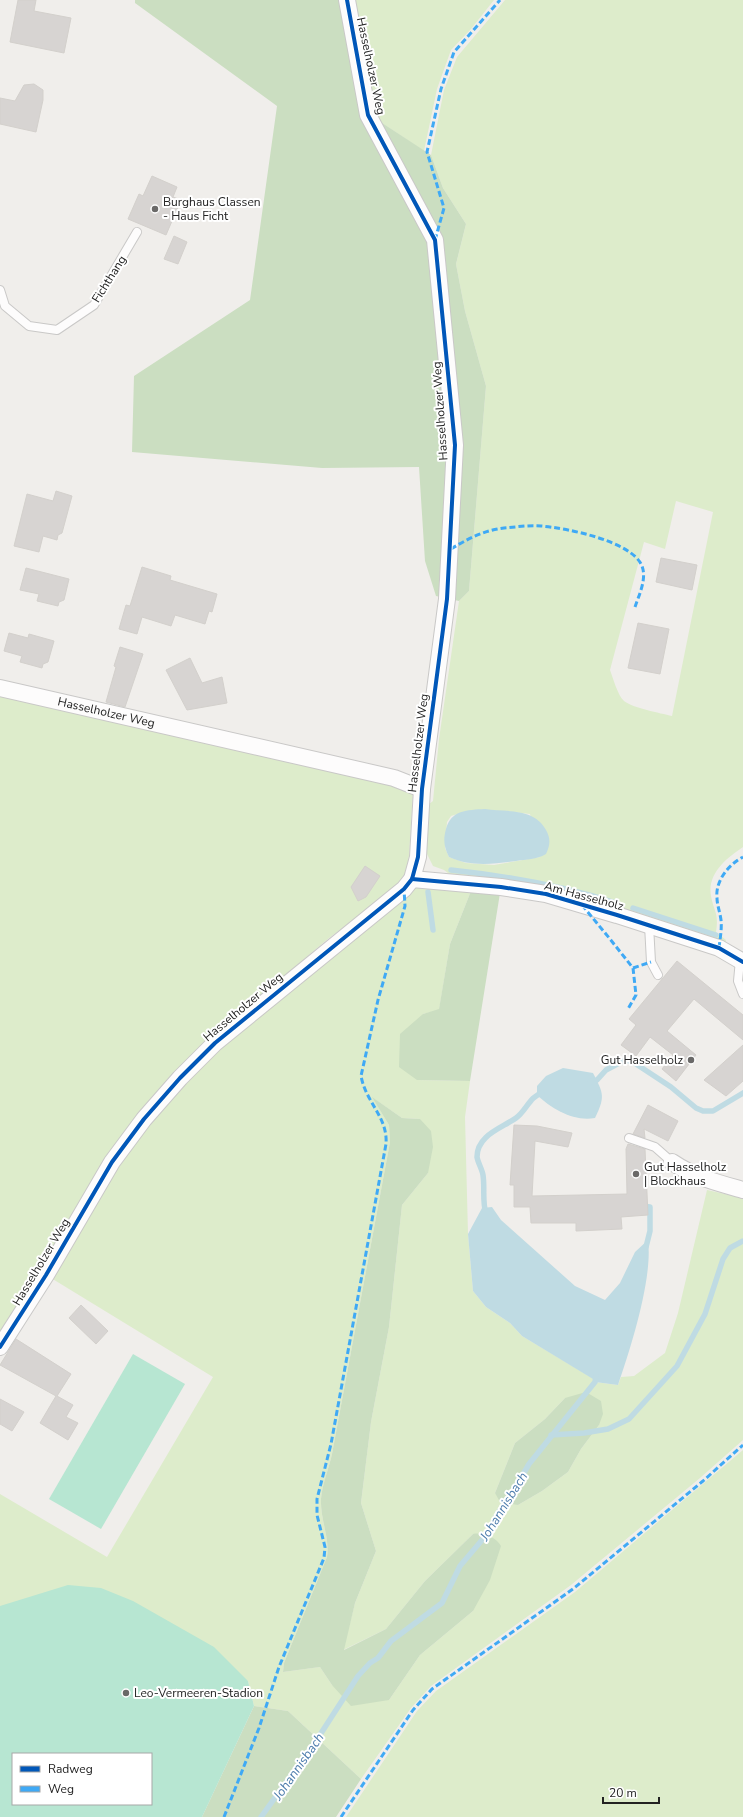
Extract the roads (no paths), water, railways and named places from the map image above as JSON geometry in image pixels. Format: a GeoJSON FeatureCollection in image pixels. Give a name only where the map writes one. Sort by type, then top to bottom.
{"type":"FeatureCollection","features":[{"type":"Feature","properties":{"kind":"street","name":"Hasselholzer Weg"},"geometry":{"type":"LineString","coordinates":[[0,1347],[46,1275],[112,1162],[144,1119],[180,1078],[215,1043],[404,888],[412,879],[418,857],[422,790],[447,599],[455,445],[435,240],[368,115],[347,0]]}},
{"type":"Feature","properties":{"kind":"street","name":"Hasselholzer Weg"},"geometry":{"type":"LineString","coordinates":[[0,688],[394,778],[422,790]]}},
{"type":"Feature","properties":{"kind":"street","name":"Am Hasselholz"},"geometry":{"type":"LineString","coordinates":[[412,879],[501,887],[546,894],[719,948],[741,961]]}},
{"type":"Feature","properties":{"kind":"street"},"geometry":{"type":"LineString","coordinates":[[672,1162],[685,1171],[709,1181],[743,1190]]}},
{"type":"Feature","properties":{"kind":"lane","name":"Fichthang"},"geometry":{"type":"LineString","coordinates":[[0,290],[5,306],[29,326],[57,330],[94,305],[137,232]]}},
{"type":"Feature","properties":{"kind":"lane"},"geometry":{"type":"LineString","coordinates":[[649,925],[651,962],[658,975]]}},
{"type":"Feature","properties":{"kind":"lane"},"geometry":{"type":"LineString","coordinates":[[741,961],[738,981],[743,994]]}},
{"type":"Feature","properties":{"kind":"lane"},"geometry":{"type":"LineString","coordinates":[[629,1138],[655,1147],[672,1162]]}},
{"type":"Feature","properties":{"kind":"water"},"geometry":{"type":"Polygon","coordinates":[[[485,809],[519,812],[535,818],[541,823],[549,836],[549,845],[546,854],[531,859],[490,864],[466,862],[449,857],[444,840],[448,823],[452,818],[461,812],[485,809]]]}},
{"type":"Feature","properties":{"kind":"water"},"geometry":{"type":"Polygon","coordinates":[[[563,1068],[593,1073],[602,1096],[602,1100],[595,1118],[587,1119],[571,1116],[549,1105],[537,1095],[537,1086],[546,1076],[563,1068]]]}},
{"type":"Feature","properties":{"kind":"water"},"geometry":{"type":"Polygon","coordinates":[[[492,1207],[501,1220],[575,1286],[605,1300],[620,1283],[635,1252],[648,1240],[649,1256],[644,1293],[635,1332],[618,1385],[595,1382],[593,1379],[522,1336],[510,1323],[486,1307],[473,1291],[468,1234],[482,1208],[492,1207]]]}},
{"type":"Feature","properties":{"kind":"waterway"},"geometry":{"type":"LineString","coordinates":[[451,870],[535,882],[616,903]]}},
{"type":"Feature","properties":{"kind":"waterway"},"geometry":{"type":"LineString","coordinates":[[428,892],[433,930]]}},
{"type":"Feature","properties":{"kind":"waterway"},"geometry":{"type":"LineString","coordinates":[[633,908],[716,935]]}},
{"type":"Feature","properties":{"kind":"waterway"},"geometry":{"type":"LineString","coordinates":[[590,1082],[597,1080],[606,1070],[625,1060],[633,1062],[671,1087],[696,1108],[703,1111],[713,1111],[743,1093]]}},
{"type":"Feature","properties":{"kind":"waterway"},"geometry":{"type":"LineString","coordinates":[[486,1214],[484,1204],[483,1175],[477,1157],[478,1149],[481,1143],[491,1133],[516,1118],[523,1112],[534,1097],[542,1093]]}},
{"type":"Feature","properties":{"kind":"waterway","name":"Johannisbach"},"geometry":{"type":"LineString","coordinates":[[642,1206],[650,1207],[650,1231],[646,1247]]}},
{"type":"Feature","properties":{"kind":"waterway"},"geometry":{"type":"LineString","coordinates":[[551,1435],[584,1433],[608,1429],[629,1419],[677,1366],[705,1314],[723,1259],[730,1248],[743,1241]]}},
{"type":"Feature","properties":{"kind":"waterway","name":"Johannisbach"},"geometry":{"type":"LineString","coordinates":[[261,1817],[316,1741],[358,1676],[370,1663],[378,1658],[391,1641],[442,1603],[460,1566],[488,1533],[498,1513],[508,1500],[529,1464],[595,1382],[596,1376]]}},
{"type":"Feature","properties":{"kind":"place","name":"Burghaus Classen - Haus Ficht"},"geometry":{"type":"Point","coordinates":[155,209]}},
{"type":"Feature","properties":{"kind":"place","name":"Gut Hasselholz"},"geometry":{"type":"Point","coordinates":[691,1060]}},
{"type":"Feature","properties":{"kind":"place","name":"Gut Hasselholz | Blockhaus"},"geometry":{"type":"Point","coordinates":[636,1174]}},
{"type":"Feature","properties":{"kind":"place","name":"Leo-Vermeeren-Stadion"},"geometry":{"type":"Point","coordinates":[126,1693]}}]}
